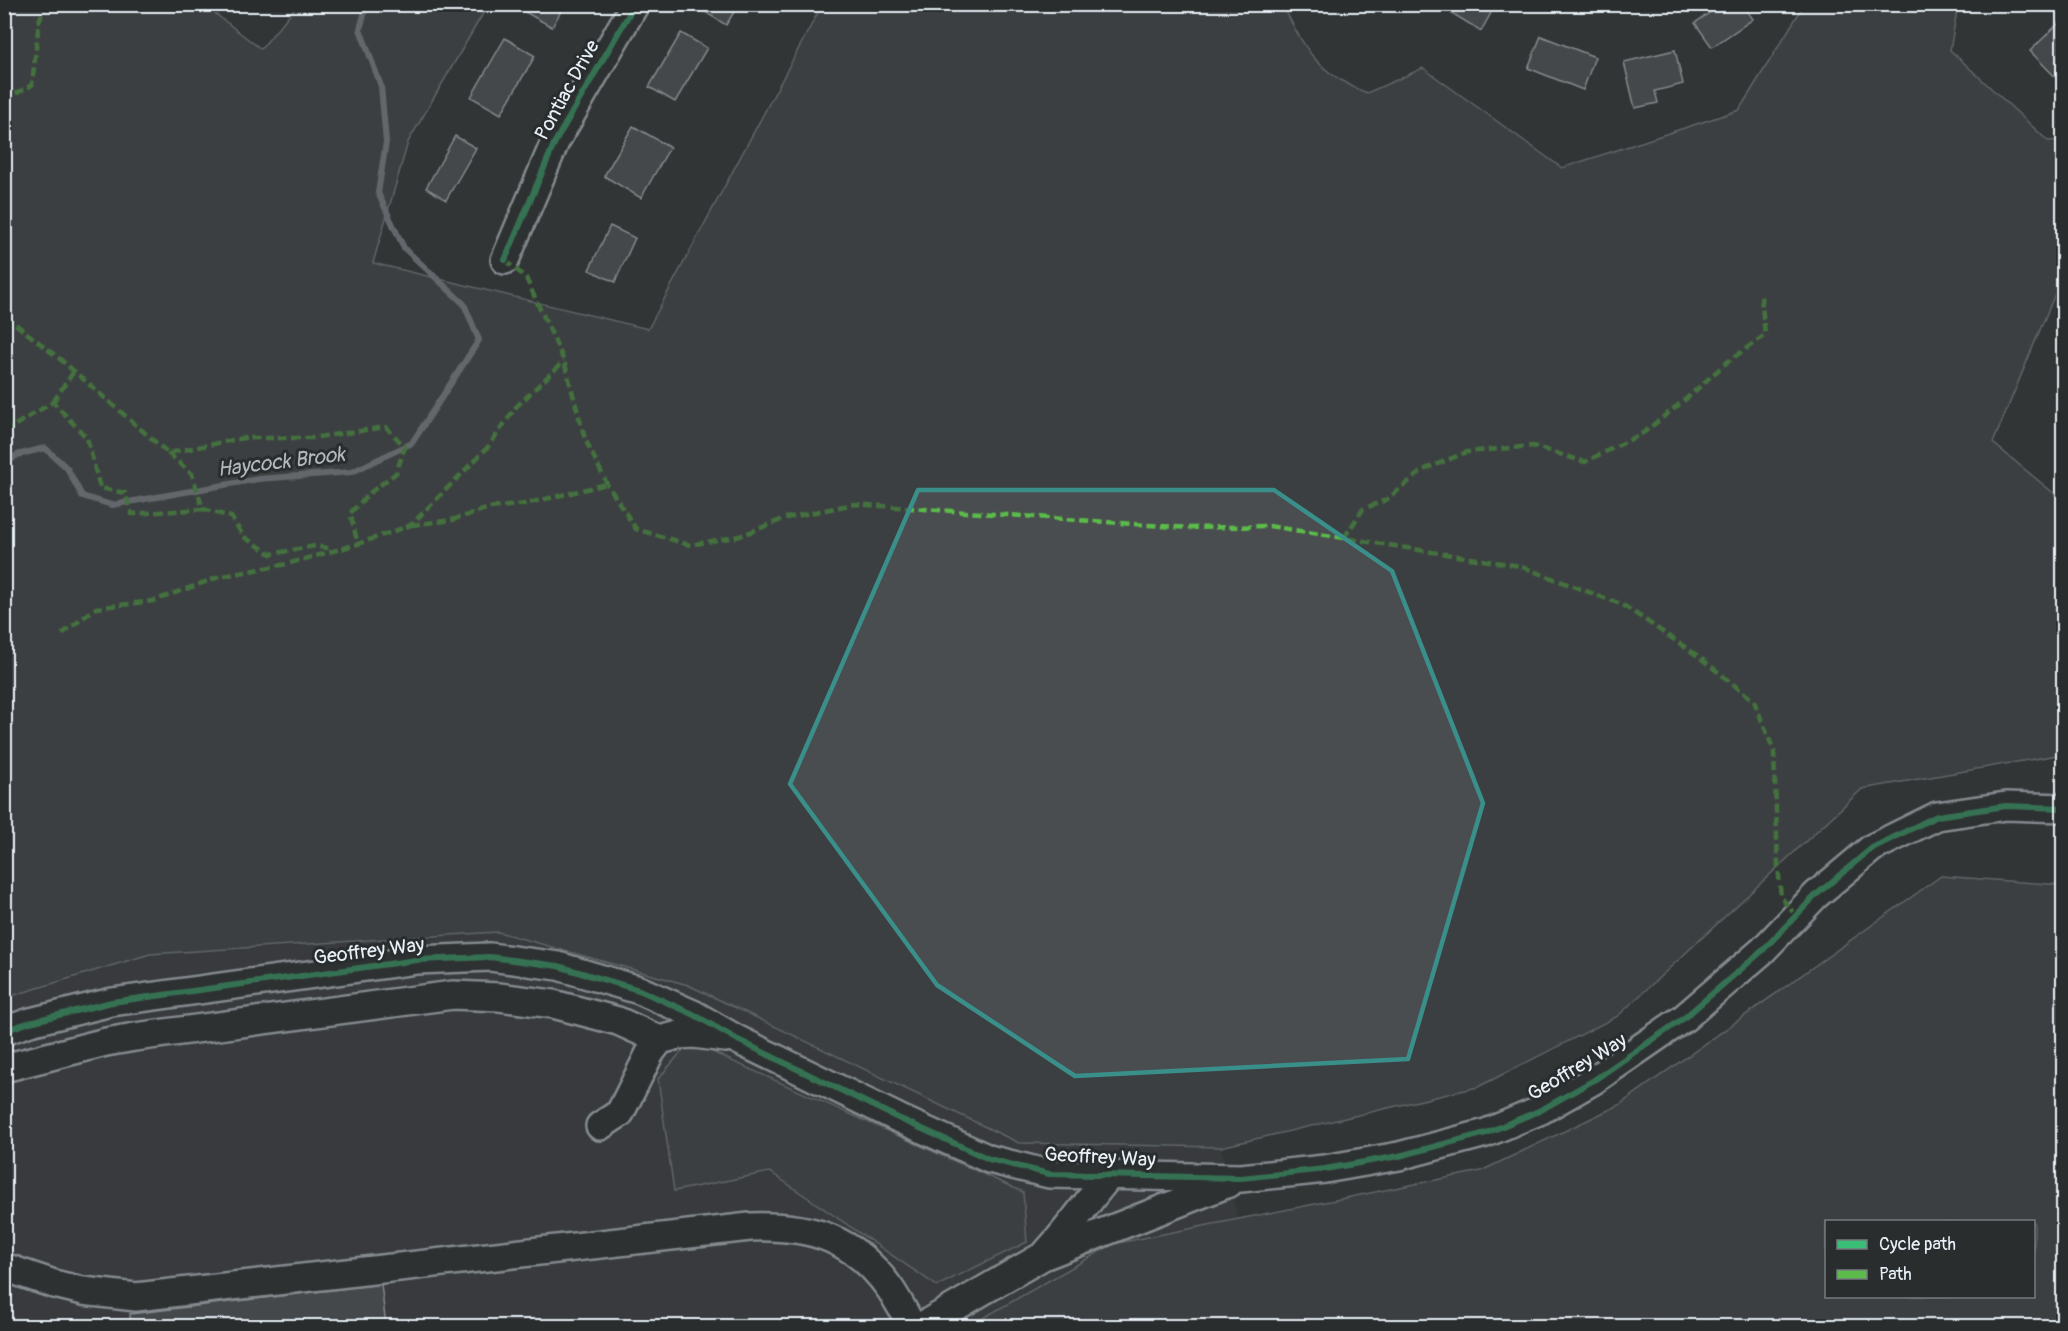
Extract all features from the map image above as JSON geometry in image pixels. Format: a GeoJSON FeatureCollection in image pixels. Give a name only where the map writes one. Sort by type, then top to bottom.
{"type":"FeatureCollection","features":[{"type":"Feature","properties":{"kind":"street","name":"Pontiac Drive"},"geometry":{"type":"LineString","coordinates":[[505,260],[555,142],[635,4]]}},
{"type":"Feature","properties":{"kind":"street","name":"Geoffrey Way"},"geometry":{"type":"LineString","coordinates":[[4,1031],[30,1022],[112,1002],[417,960],[490,957],[558,966],[639,990],[693,1014],[738,1040],[898,1118],[989,1159],[1048,1174],[1241,1178],[1325,1169],[1400,1156],[1486,1133],[1540,1110],[1594,1080],[1684,1018],[1762,951],[1816,895],[1872,848],[1937,816],[2006,806],[2064,808]]}},
{"type":"Feature","properties":{"kind":"street"},"geometry":{"type":"LineString","coordinates":[[4,1068],[106,1042],[135,1037],[453,995],[500,997],[552,1004],[618,1021],[660,1040]]}},
{"type":"Feature","properties":{"kind":"street"},"geometry":{"type":"LineString","coordinates":[[600,1126],[620,1113],[650,1053],[660,1040],[694,1034],[738,1040]]}},
{"type":"Feature","properties":{"kind":"street","name":"Geoffrey Way"},"geometry":{"type":"LineString","coordinates":[[1043,1256],[1070,1228],[1087,1202],[1110,1175]]}},
{"type":"Feature","properties":{"kind":"street","name":"Geoffrey Way"},"geometry":{"type":"LineString","coordinates":[[922,1326],[1043,1256],[1241,1178]]}},
{"type":"Feature","properties":{"kind":"street"},"geometry":{"type":"LineString","coordinates":[[4,1266],[54,1284],[136,1297],[774,1226],[818,1233],[840,1243],[859,1256],[876,1271],[891,1290],[912,1326]]}},
{"type":"Feature","properties":{"kind":"highlighted area"},"geometry":{"type":"Polygon","coordinates":[[[918,490],[1274,490],[1392,571],[1483,803],[1408,1059],[1075,1076],[937,985],[790,784],[918,490]]]}},
{"type":"Feature","properties":{"kind":"shaded area"},"geometry":{"type":"Polygon","coordinates":[[[5,4],[204,5],[261,49],[297,5],[488,5],[408,142],[373,263],[648,329],[822,5],[1283,5],[1298,35],[1315,59],[1325,69],[1350,86],[1367,93],[1423,68],[1562,168],[1739,110],[1804,5],[1958,5],[1950,50],[2048,141],[2063,140],[2063,284],[2057,289],[1993,443],[2063,501],[2063,754],[1862,789],[1618,1016],[1478,1087],[1221,1147],[1019,1143],[688,985],[498,932],[150,954],[5,998],[5,4]]]}},
{"type":"Feature","properties":{"kind":"shaded area"},"geometry":{"type":"Polygon","coordinates":[[[1941,876],[2063,885],[2063,1326],[969,1326],[1113,1244],[1481,1171],[1619,1105],[1941,876]]]}},
{"type":"Feature","properties":{"kind":"shaded area"},"geometry":{"type":"Polygon","coordinates":[[[498,932],[688,985],[1019,1143],[1221,1147],[1238,1219],[1113,1244],[969,1326],[5,1326],[5,998],[150,954],[498,932]]]}},
{"type":"Feature","properties":{"kind":"shaded area"},"geometry":{"type":"Polygon","coordinates":[[[690,1042],[1023,1192],[1027,1242],[937,1286],[770,1172],[674,1191],[658,1079],[690,1042]]]}},
{"type":"Feature","properties":{"kind":"building"},"geometry":{"type":"Polygon","coordinates":[[[526,4],[565,4],[552,27],[523,11],[526,4]]]}},
{"type":"Feature","properties":{"kind":"building"},"geometry":{"type":"Polygon","coordinates":[[[699,4],[739,4],[726,25],[697,7],[699,4]]]}},
{"type":"Feature","properties":{"kind":"building"},"geometry":{"type":"Polygon","coordinates":[[[1437,4],[1496,4],[1481,31],[1437,4]]]}},
{"type":"Feature","properties":{"kind":"building"},"geometry":{"type":"Polygon","coordinates":[[[1722,4],[1742,4],[1753,19],[1712,47],[1695,23],[1722,4]]]}},
{"type":"Feature","properties":{"kind":"building"},"geometry":{"type":"Polygon","coordinates":[[[2064,18],[2064,82],[2062,84],[2030,51],[2064,18]]]}},
{"type":"Feature","properties":{"kind":"building"},"geometry":{"type":"Polygon","coordinates":[[[681,33],[707,48],[675,102],[649,87],[681,33]]]}},
{"type":"Feature","properties":{"kind":"building"},"geometry":{"type":"Polygon","coordinates":[[[1541,36],[1595,57],[1583,90],[1528,68],[1541,36]]]}},
{"type":"Feature","properties":{"kind":"building"},"geometry":{"type":"Polygon","coordinates":[[[505,38],[535,56],[501,114],[471,97],[505,38]]]}},
{"type":"Feature","properties":{"kind":"building"},"geometry":{"type":"Polygon","coordinates":[[[1675,50],[1683,84],[1655,91],[1658,103],[1635,108],[1624,62],[1675,50]]]}},
{"type":"Feature","properties":{"kind":"building"},"geometry":{"type":"Polygon","coordinates":[[[633,126],[670,147],[641,198],[604,176],[633,126]]]}},
{"type":"Feature","properties":{"kind":"building"},"geometry":{"type":"Polygon","coordinates":[[[455,136],[476,148],[446,200],[426,188],[455,136]]]}},
{"type":"Feature","properties":{"kind":"building"},"geometry":{"type":"Polygon","coordinates":[[[610,226],[635,238],[615,282],[589,270],[610,226]]]}},
{"type":"Feature","properties":{"kind":"building"},"geometry":{"type":"Polygon","coordinates":[[[381,1284],[386,1326],[131,1326],[130,1314],[381,1284]]]}},
{"type":"Feature","properties":{"kind":"waterway","name":"Haycock Brook"},"geometry":{"type":"LineString","coordinates":[[4,465],[17,455],[45,448],[67,468],[82,496],[112,505],[258,479],[352,472],[412,443],[479,340],[464,304],[404,248],[378,193],[386,142],[381,86],[360,29],[367,4]]}},
{"type":"Feature","properties":{"kind":"marked path"},"geometry":{"type":"LineString","coordinates":[[4,100],[32,85],[39,21],[46,4]]}},
{"type":"Feature","properties":{"kind":"marked path"},"geometry":{"type":"LineString","coordinates":[[505,260],[526,278],[564,361],[585,439],[607,484],[636,529],[690,545],[740,536],[786,518],[854,504],[1190,528],[1269,526],[1520,566],[1623,605],[1698,656],[1754,701],[1774,751],[1781,897],[1796,916]]}},
{"type":"Feature","properties":{"kind":"marked path"},"geometry":{"type":"LineString","coordinates":[[1344,538],[1363,509],[1386,500],[1423,470],[1467,452],[1533,446],[1585,462],[1643,433],[1726,363],[1765,335],[1761,296]]}},
{"type":"Feature","properties":{"kind":"marked path"},"geometry":{"type":"LineString","coordinates":[[4,318],[9,319],[60,359],[168,453],[243,438],[312,438],[386,427],[405,447],[396,473],[371,492],[350,513],[358,544]]}},
{"type":"Feature","properties":{"kind":"marked path"},"geometry":{"type":"LineString","coordinates":[[62,634],[96,608],[153,601],[219,577],[287,564],[358,544],[411,525],[488,447],[516,407],[564,361]]}},
{"type":"Feature","properties":{"kind":"marked path"},"geometry":{"type":"LineString","coordinates":[[53,402],[74,371]]}},
{"type":"Feature","properties":{"kind":"marked path"},"geometry":{"type":"LineString","coordinates":[[4,432],[53,402],[87,438],[100,488],[125,493],[132,514],[203,509]]}},
{"type":"Feature","properties":{"kind":"marked path"},"geometry":{"type":"LineString","coordinates":[[168,453],[192,474],[203,509],[231,517],[244,537],[271,554],[315,546],[332,549]]}},
{"type":"Feature","properties":{"kind":"marked path"},"geometry":{"type":"LineString","coordinates":[[411,525],[452,520],[489,508],[525,504],[607,484]]}},
{"type":"Feature","properties":{"kind":"cycle path"},"geometry":{"type":"LineString","coordinates":[[505,260],[555,142],[635,4]]}},
{"type":"Feature","properties":{"kind":"cycle path"},"geometry":{"type":"LineString","coordinates":[[4,1031],[30,1022],[112,1002],[417,960],[490,957],[558,966],[639,990],[693,1014],[738,1040],[898,1118],[989,1159],[1049,1174],[1241,1178],[1325,1169],[1399,1156],[1486,1133],[1541,1110],[1594,1080],[1684,1018],[1762,951],[1816,895],[1872,848],[1937,816],[2006,806],[2064,808]]}}]}
